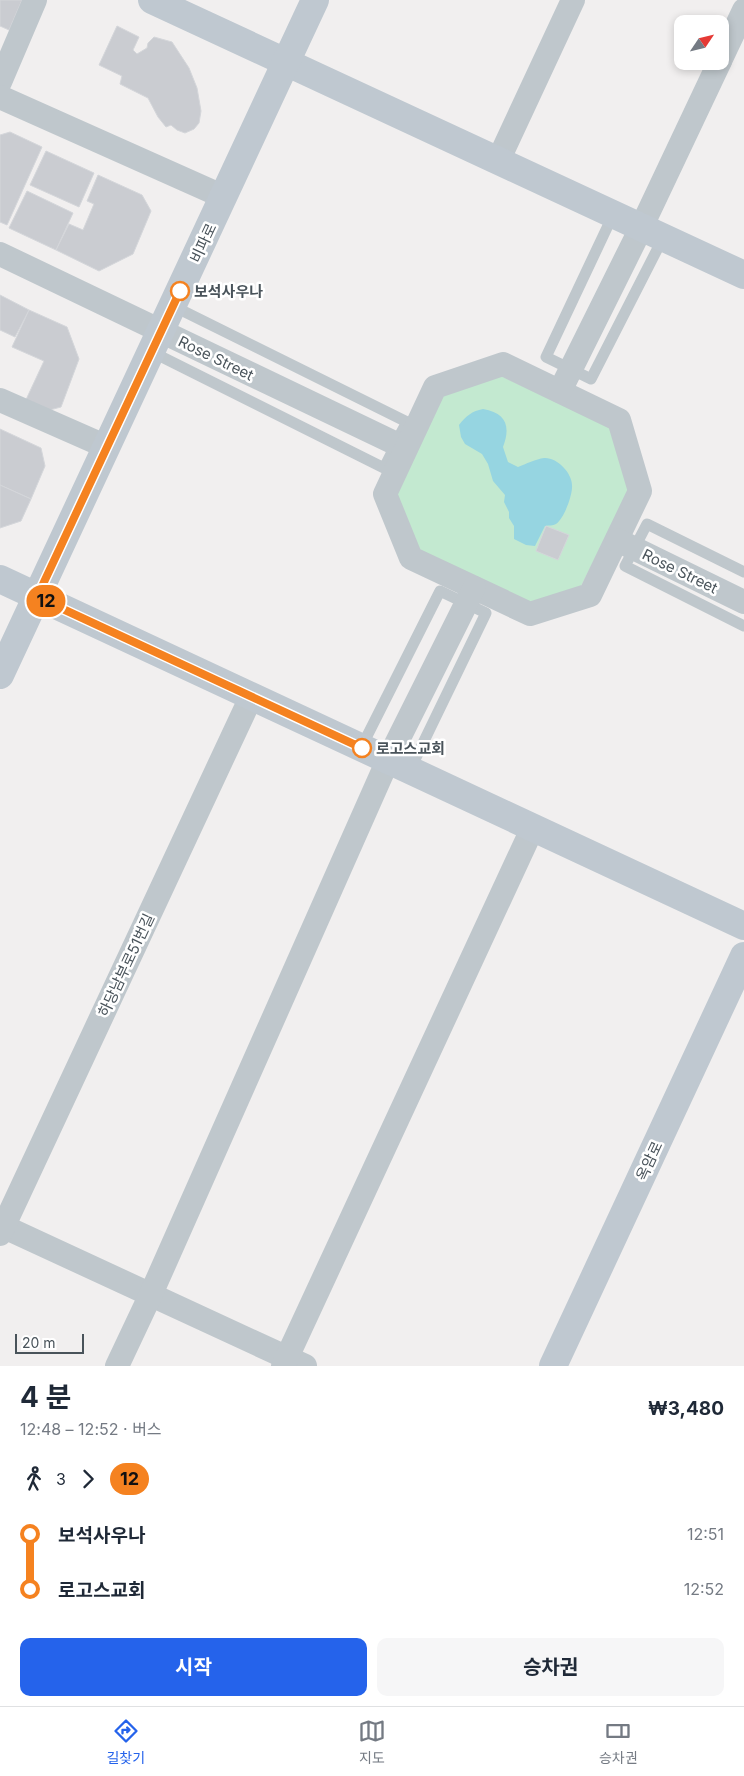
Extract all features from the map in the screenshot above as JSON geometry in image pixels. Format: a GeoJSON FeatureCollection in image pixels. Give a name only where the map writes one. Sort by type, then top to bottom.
{"type":"FeatureCollection","features":[{"type":"Feature","properties":{"kind":"street"},"geometry":{"type":"LineString","coordinates":[[0,82],[35,0]]}},
{"type":"Feature","properties":{"kind":"street"},"geometry":{"type":"LineString","coordinates":[[152,0],[744,275]]}},
{"type":"Feature","properties":{"kind":"street","name":"비파로"},"geometry":{"type":"LineString","coordinates":[[0,675],[315,0]]}},
{"type":"Feature","properties":{"kind":"street"},"geometry":{"type":"LineString","coordinates":[[498,161],[573,0]]}},
{"type":"Feature","properties":{"kind":"street"},"geometry":{"type":"LineString","coordinates":[[729,42],[744,10]]}},
{"type":"Feature","properties":{"kind":"street"},"geometry":{"type":"LineString","coordinates":[[560,391],[570,369],[652,233],[716,70]]}},
{"type":"Feature","properties":{"kind":"street"},"geometry":{"type":"LineString","coordinates":[[0,96],[224,197]]}},
{"type":"Feature","properties":{"kind":"street","name":"Rose Street"},"geometry":{"type":"LineString","coordinates":[[0,254],[156,342],[400,447]]}},
{"type":"Feature","properties":{"kind":"street"},"geometry":{"type":"LineString","coordinates":[[503,364],[560,391],[619,420],[640,491],[625,544],[590,595],[530,614],[470,596],[411,558],[385,494],[400,447],[435,386],[503,364]]}},
{"type":"Feature","properties":{"kind":"street"},"geometry":{"type":"LineString","coordinates":[[0,400],[107,447]]}},
{"type":"Feature","properties":{"kind":"street","name":"Rose Street"},"geometry":{"type":"LineString","coordinates":[[625,544],[744,602]]}},
{"type":"Feature","properties":{"kind":"street"},"geometry":{"type":"LineString","coordinates":[[0,580],[744,926]]}},
{"type":"Feature","properties":{"kind":"street"},"geometry":{"type":"LineString","coordinates":[[117,1366],[399,765],[470,596]]}},
{"type":"Feature","properties":{"kind":"street","name":"하당남부로51번길"},"geometry":{"type":"LineString","coordinates":[[1,1228],[252,697]]}},
{"type":"Feature","properties":{"kind":"street"},"geometry":{"type":"LineString","coordinates":[[1,1228],[151,1294],[292,1363],[533,827]]}},
{"type":"Feature","properties":{"kind":"street","name":"옥암로"},"geometry":{"type":"LineString","coordinates":[[553,1366],[744,956]]}},
{"type":"Feature","properties":{"kind":"lane"},"geometry":{"type":"LineString","coordinates":[[570,369],[546,356],[613,215]]}},
{"type":"Feature","properties":{"kind":"lane"},"geometry":{"type":"LineString","coordinates":[[173,306],[407,422],[400,447]]}},
{"type":"Feature","properties":{"kind":"lane"},"geometry":{"type":"LineString","coordinates":[[744,572],[647,524],[625,544],[625,566],[744,626]]}},
{"type":"Feature","properties":{"kind":"lane"},"geometry":{"type":"LineString","coordinates":[[362,748],[440,591],[470,596]]}},
{"type":"Feature","properties":{"kind":"green space"},"geometry":{"type":"Polygon","coordinates":[[[501,376],[615,429],[631,488],[579,590],[532,606],[418,553],[397,494],[443,396],[501,376]]]}},
{"type":"Feature","properties":{"kind":"water"},"geometry":{"type":"Polygon","coordinates":[[[483,409],[497,414],[505,422],[506,433],[503,447],[508,462],[518,467],[538,459],[549,458],[559,463],[567,471],[571,480],[571,494],[562,517],[555,525],[545,526],[535,546],[526,545],[514,539],[514,526],[509,518],[509,512],[504,502],[505,495],[493,481],[488,464],[482,454],[465,444],[461,437],[459,425],[470,414],[483,409]]]}},
{"type":"Feature","properties":{"kind":"building"},"geometry":{"type":"Polygon","coordinates":[[[0,0],[22,0],[9,30],[0,26],[0,0]]]}},
{"type":"Feature","properties":{"kind":"building"},"geometry":{"type":"Polygon","coordinates":[[[117,26],[139,37],[133,50],[137,54],[147,48],[148,43],[154,37],[172,42],[189,68],[197,88],[201,111],[199,123],[194,129],[185,133],[171,125],[166,127],[158,117],[148,98],[120,84],[122,76],[99,65],[117,26]]]}},
{"type":"Feature","properties":{"kind":"building"},"geometry":{"type":"Polygon","coordinates":[[[10,132],[42,147],[7,225],[0,222],[0,135],[10,132]]]}},
{"type":"Feature","properties":{"kind":"building"},"geometry":{"type":"Polygon","coordinates":[[[46,151],[94,173],[79,207],[30,185],[46,151]]]}},
{"type":"Feature","properties":{"kind":"building"},"geometry":{"type":"Polygon","coordinates":[[[98,175],[142,195],[151,211],[133,254],[99,271],[56,250],[69,224],[83,230],[94,204],[87,201],[98,175]]]}},
{"type":"Feature","properties":{"kind":"building"},"geometry":{"type":"Polygon","coordinates":[[[27,191],[73,213],[56,250],[9,228],[27,191]]]}},
{"type":"Feature","properties":{"kind":"building"},"geometry":{"type":"Polygon","coordinates":[[[0,295],[29,310],[15,337],[0,330],[0,295]]]}},
{"type":"Feature","properties":{"kind":"building"},"geometry":{"type":"Polygon","coordinates":[[[29,310],[67,327],[79,359],[61,407],[42,412],[24,404],[44,361],[12,347],[29,310]]]}},
{"type":"Feature","properties":{"kind":"building"},"geometry":{"type":"Polygon","coordinates":[[[0,429],[41,448],[45,466],[31,499],[0,485],[0,429]]]}},
{"type":"Feature","properties":{"kind":"building"},"geometry":{"type":"Polygon","coordinates":[[[0,485],[31,499],[21,521],[0,528],[0,485]]]}},
{"type":"Feature","properties":{"kind":"building"},"geometry":{"type":"Polygon","coordinates":[[[546,526],[569,535],[558,560],[536,551],[546,526]]]}},
{"type":"Feature","properties":{"kind":"bus line","name":"12"},"geometry":{"type":"LineString","coordinates":[[180,291],[37,597],[362,748]]}},
{"type":"Feature","properties":{"kind":"place","name":"보석사우나"},"geometry":{"type":"Point","coordinates":[180,291]}},
{"type":"Feature","properties":{"kind":"place","name":"로고스교회"},"geometry":{"type":"Point","coordinates":[362,748]}}]}
